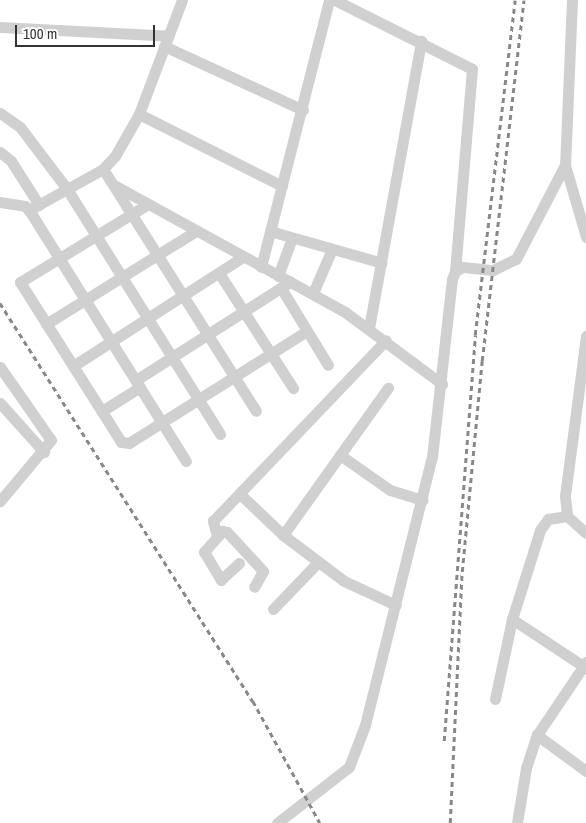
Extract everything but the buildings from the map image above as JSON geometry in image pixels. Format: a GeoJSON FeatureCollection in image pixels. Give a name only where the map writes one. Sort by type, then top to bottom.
{"type":"FeatureCollection","features":[{"type":"Feature","properties":{"kind":"street"},"geometry":{"type":"LineString","coordinates":[[0,202],[34,208],[103,169],[115,156],[139,114],[182,0]]}},
{"type":"Feature","properties":{"kind":"street"},"geometry":{"type":"LineString","coordinates":[[261,267],[330,0]]}},
{"type":"Feature","properties":{"kind":"street"},"geometry":{"type":"LineString","coordinates":[[277,823],[349,767],[365,725],[423,500],[442,384],[455,271],[473,75],[468,66],[335,0]]}},
{"type":"Feature","properties":{"kind":"street"},"geometry":{"type":"LineString","coordinates":[[572,0],[565,165],[586,237]]}},
{"type":"Feature","properties":{"kind":"street"},"geometry":{"type":"LineString","coordinates":[[0,27],[167,41],[303,110]]}},
{"type":"Feature","properties":{"kind":"street"},"geometry":{"type":"LineString","coordinates":[[369,328],[421,42]]}},
{"type":"Feature","properties":{"kind":"street"},"geometry":{"type":"LineString","coordinates":[[0,113],[20,126],[67,189],[220,434]]}},
{"type":"Feature","properties":{"kind":"street"},"geometry":{"type":"LineString","coordinates":[[139,114],[282,186]]}},
{"type":"Feature","properties":{"kind":"street"},"geometry":{"type":"LineString","coordinates":[[0,152],[11,161],[59,257],[186,461]]}},
{"type":"Feature","properties":{"kind":"street"},"geometry":{"type":"LineString","coordinates":[[455,271],[463,267],[493,270],[516,258],[565,165]]}},
{"type":"Feature","properties":{"kind":"street"},"geometry":{"type":"LineString","coordinates":[[103,169],[256,411]]}},
{"type":"Feature","properties":{"kind":"street"},"geometry":{"type":"LineString","coordinates":[[114,185],[278,276],[286,285],[307,331],[328,365]]}},
{"type":"Feature","properties":{"kind":"street"},"geometry":{"type":"LineString","coordinates":[[148,204],[20,282],[125,444],[307,331]]}},
{"type":"Feature","properties":{"kind":"street"},"geometry":{"type":"LineString","coordinates":[[46,324],[196,231]]}},
{"type":"Feature","properties":{"kind":"street"},"geometry":{"type":"LineString","coordinates":[[270,232],[382,263]]}},
{"type":"Feature","properties":{"kind":"street"},"geometry":{"type":"LineString","coordinates":[[278,276],[292,238]]}},
{"type":"Feature","properties":{"kind":"street"},"geometry":{"type":"LineString","coordinates":[[313,293],[332,249]]}},
{"type":"Feature","properties":{"kind":"street"},"geometry":{"type":"LineString","coordinates":[[73,366],[243,257]]}},
{"type":"Feature","properties":{"kind":"street"},"geometry":{"type":"LineString","coordinates":[[219,273],[293,388]]}},
{"type":"Feature","properties":{"kind":"street"},"geometry":{"type":"LineString","coordinates":[[102,410],[172,357],[286,285],[313,293],[369,328],[442,384]]}},
{"type":"Feature","properties":{"kind":"street"},"geometry":{"type":"LineString","coordinates":[[586,336],[565,496],[567,516],[586,533]]}},
{"type":"Feature","properties":{"kind":"street"},"geometry":{"type":"LineString","coordinates":[[217,536],[213,522],[241,495],[386,340]]}},
{"type":"Feature","properties":{"kind":"street"},"geometry":{"type":"LineString","coordinates":[[0,367],[49,434],[51,440],[44,452],[0,501]]}},
{"type":"Feature","properties":{"kind":"street"},"geometry":{"type":"LineString","coordinates":[[283,535],[388,388]]}},
{"type":"Feature","properties":{"kind":"street"},"geometry":{"type":"LineString","coordinates":[[0,403],[44,452]]}},
{"type":"Feature","properties":{"kind":"street"},"geometry":{"type":"LineString","coordinates":[[340,456],[390,490],[423,500]]}},
{"type":"Feature","properties":{"kind":"street"},"geometry":{"type":"LineString","coordinates":[[241,495],[283,535],[318,562],[364,592],[396,604]]}},
{"type":"Feature","properties":{"kind":"street"},"geometry":{"type":"LineString","coordinates":[[495,699],[512,618],[540,530],[548,519],[567,516]]}},
{"type":"Feature","properties":{"kind":"street"},"geometry":{"type":"LineString","coordinates":[[239,563],[224,580],[219,578],[204,552],[222,531],[228,532],[263,571],[254,587]]}},
{"type":"Feature","properties":{"kind":"street"},"geometry":{"type":"LineString","coordinates":[[272,609],[318,562]]}},
{"type":"Feature","properties":{"kind":"street"},"geometry":{"type":"LineString","coordinates":[[512,618],[585,665],[536,736],[524,778],[518,823]]}},
{"type":"Feature","properties":{"kind":"street"},"geometry":{"type":"LineString","coordinates":[[536,736],[586,771]]}},
{"type":"Feature","properties":{"kind":"railway"},"geometry":{"type":"LineString","coordinates":[[444,741],[475,335],[515,0]]}},
{"type":"Feature","properties":{"kind":"railway"},"geometry":{"type":"LineString","coordinates":[[450,823],[462,572],[482,361],[524,0]]}},
{"type":"Feature","properties":{"kind":"railway"},"geometry":{"type":"LineString","coordinates":[[0,303],[253,701],[320,823]]}}]}
